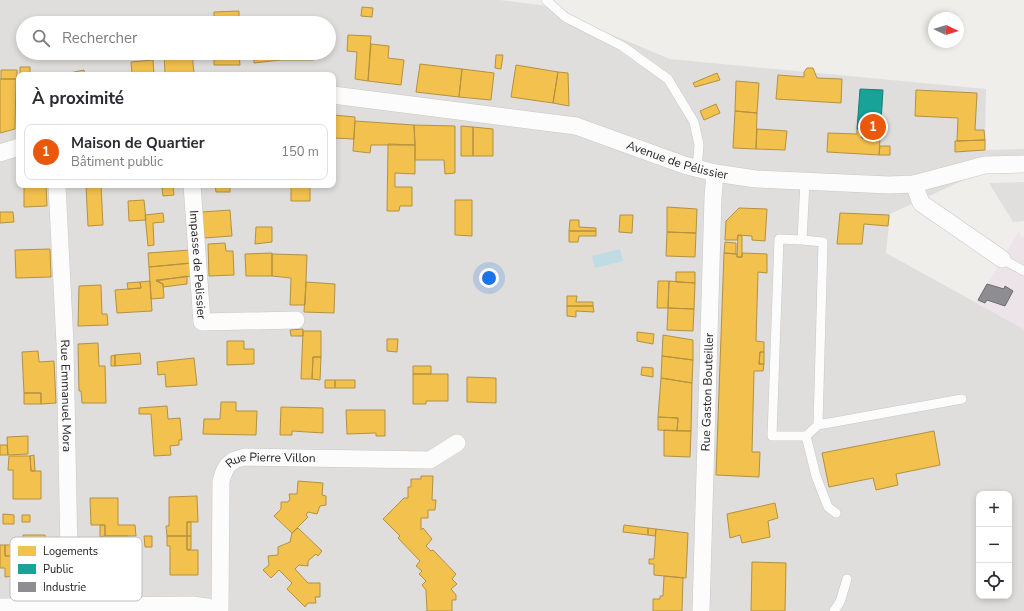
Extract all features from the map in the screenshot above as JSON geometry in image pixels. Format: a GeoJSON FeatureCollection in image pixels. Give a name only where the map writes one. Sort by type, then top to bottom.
{"type":"FeatureCollection","features":[{"type":"Feature","properties":{"kind":"street","name":"Avenue de Pélissier"},"geometry":{"type":"LineString","coordinates":[[336,95],[576,126],[697,168],[715,173],[756,179],[888,185],[914,184],[985,165],[1024,164]]}},
{"type":"Feature","properties":{"kind":"street"},"geometry":{"type":"LineString","coordinates":[[0,153],[16,148]]}},
{"type":"Feature","properties":{"kind":"street","name":"Rue Gaston Bouteiller"},"geometry":{"type":"LineString","coordinates":[[701,611],[715,173]]}},
{"type":"Feature","properties":{"kind":"street"},"geometry":{"type":"LineString","coordinates":[[914,184],[921,203],[1002,259]]}},
{"type":"Feature","properties":{"kind":"street","name":"Rue Emmanuel Mora"},"geometry":{"type":"LineString","coordinates":[[57,188],[65,344],[69,537]]}},
{"type":"Feature","properties":{"kind":"street","name":"Impasse de Pelissier"},"geometry":{"type":"LineString","coordinates":[[192,188],[202,322],[296,320]]}},
{"type":"Feature","properties":{"kind":"street","name":"Rue Pierre Villon"},"geometry":{"type":"LineString","coordinates":[[220,611],[221,481],[224,470],[234,459],[246,457],[430,460],[457,443]]}},
{"type":"Feature","properties":{"kind":"street","name":"Rue Emmanuel Mora"},"geometry":{"type":"LineString","coordinates":[[70,601],[70,606]]}},
{"type":"Feature","properties":{"kind":"street"},"geometry":{"type":"LineString","coordinates":[[0,607],[192,605],[207,607],[214,611]]}},
{"type":"Feature","properties":{"kind":"lane"},"geometry":{"type":"LineString","coordinates":[[546,0],[565,17],[622,46],[668,79],[694,122],[699,145],[697,168]]}},
{"type":"Feature","properties":{"kind":"lane"},"geometry":{"type":"LineString","coordinates":[[802,240],[805,182]]}},
{"type":"Feature","properties":{"kind":"lane"},"geometry":{"type":"LineString","coordinates":[[818,425],[823,242],[779,239],[772,436],[806,436],[818,425],[962,399]]}},
{"type":"Feature","properties":{"kind":"lane"},"geometry":{"type":"LineString","coordinates":[[1002,259],[1024,271]]}},
{"type":"Feature","properties":{"kind":"lane"},"geometry":{"type":"LineString","coordinates":[[806,436],[816,476],[828,507],[836,513]]}},
{"type":"Feature","properties":{"kind":"lane"},"geometry":{"type":"LineString","coordinates":[[834,611],[840,602],[847,579]]}},
{"type":"Feature","properties":{"kind":"shaded area"},"geometry":{"type":"Polygon","coordinates":[[[0,0],[500,0],[541,5],[670,59],[986,89],[985,150],[1024,149],[1024,171],[977,174],[890,214],[886,253],[1024,329],[1024,611],[0,611],[0,0]]]}},
{"type":"Feature","properties":{"kind":"shaded area"},"geometry":{"type":"Polygon","coordinates":[[[1024,182],[1024,221],[1013,222],[989,183],[1024,182]]]}},
{"type":"Feature","properties":{"kind":"shaded area"},"geometry":{"type":"Polygon","coordinates":[[[1019,231],[1021,237],[1024,237],[1024,329],[976,303],[1019,231]]]}},
{"type":"Feature","properties":{"kind":"water"},"geometry":{"type":"Polygon","coordinates":[[[620,249],[623,261],[595,268],[592,256],[620,249]]]}},
{"type":"Feature","properties":{"kind":"building: Logements"},"geometry":{"type":"Polygon","coordinates":[[[362,7],[373,8],[372,17],[361,16],[362,7]]]}},
{"type":"Feature","properties":{"kind":"building: Logements"},"geometry":{"type":"Polygon","coordinates":[[[239,11],[239,16],[214,16],[214,12],[239,11]]]}},
{"type":"Feature","properties":{"kind":"building: Logements"},"geometry":{"type":"Polygon","coordinates":[[[348,35],[371,36],[368,81],[355,79],[357,52],[347,51],[348,35]]]}},
{"type":"Feature","properties":{"kind":"building: Logements"},"geometry":{"type":"Polygon","coordinates":[[[371,44],[389,46],[388,58],[404,60],[401,85],[368,81],[371,44]]]}},
{"type":"Feature","properties":{"kind":"building: Logements"},"geometry":{"type":"Polygon","coordinates":[[[496,55],[503,55],[501,69],[495,68],[496,55]]]}},
{"type":"Feature","properties":{"kind":"building: Logements"},"geometry":{"type":"Polygon","coordinates":[[[153,60],[154,72],[132,72],[131,62],[153,60]]]}},
{"type":"Feature","properties":{"kind":"building: Logements"},"geometry":{"type":"Polygon","coordinates":[[[164,60],[193,60],[194,72],[165,72],[164,60]]]}},
{"type":"Feature","properties":{"kind":"building: Logements"},"geometry":{"type":"Polygon","coordinates":[[[214,60],[240,60],[240,65],[214,65],[214,60]]]}},
{"type":"Feature","properties":{"kind":"building: Logements"},"geometry":{"type":"Polygon","coordinates":[[[254,60],[280,60],[254,63],[254,60]]]}},
{"type":"Feature","properties":{"kind":"building: Logements"},"geometry":{"type":"Polygon","coordinates":[[[420,64],[462,69],[459,97],[416,92],[420,64]]]}},
{"type":"Feature","properties":{"kind":"building: Logements"},"geometry":{"type":"Polygon","coordinates":[[[516,65],[558,72],[553,103],[511,97],[516,65]]]}},
{"type":"Feature","properties":{"kind":"building: Logements"},"geometry":{"type":"Polygon","coordinates":[[[20,67],[30,67],[30,72],[20,72],[20,67]]]}},
{"type":"Feature","properties":{"kind":"building: Logements"},"geometry":{"type":"Polygon","coordinates":[[[807,68],[813,68],[817,78],[842,79],[841,103],[776,99],[778,75],[804,77],[804,72],[807,68]]]}},
{"type":"Feature","properties":{"kind":"building: Logements"},"geometry":{"type":"Polygon","coordinates":[[[462,69],[494,73],[491,100],[459,97],[462,69]]]}},
{"type":"Feature","properties":{"kind":"building: Logements"},"geometry":{"type":"Polygon","coordinates":[[[1,70],[17,70],[16,79],[1,79],[1,70]]]}},
{"type":"Feature","properties":{"kind":"building: Logements"},"geometry":{"type":"Polygon","coordinates":[[[558,72],[568,73],[569,106],[553,103],[558,72]]]}},
{"type":"Feature","properties":{"kind":"building: Logements"},"geometry":{"type":"Polygon","coordinates":[[[717,73],[720,80],[695,87],[693,83],[717,73]]]}},
{"type":"Feature","properties":{"kind":"building: Logements"},"geometry":{"type":"Polygon","coordinates":[[[0,79],[16,79],[15,129],[0,133],[0,79]]]}},
{"type":"Feature","properties":{"kind":"building: Logements"},"geometry":{"type":"Polygon","coordinates":[[[736,81],[759,83],[757,113],[735,111],[736,81]]]}},
{"type":"Feature","properties":{"kind":"building: Logements"},"geometry":{"type":"Polygon","coordinates":[[[916,90],[977,93],[975,130],[984,130],[985,140],[957,141],[958,118],[915,116],[916,90]]]}},
{"type":"Feature","properties":{"kind":"building: Logements"},"geometry":{"type":"Polygon","coordinates":[[[716,104],[720,113],[704,120],[700,111],[716,104]]]}},
{"type":"Feature","properties":{"kind":"building: Logements"},"geometry":{"type":"Polygon","coordinates":[[[735,111],[757,113],[756,149],[733,148],[735,111]]]}},
{"type":"Feature","properties":{"kind":"building: Logements"},"geometry":{"type":"Polygon","coordinates":[[[336,115],[355,117],[354,139],[336,138],[336,115]]]}},
{"type":"Feature","properties":{"kind":"building: Logements"},"geometry":{"type":"Polygon","coordinates":[[[355,121],[414,125],[415,145],[371,145],[370,153],[353,151],[355,121]]]}},
{"type":"Feature","properties":{"kind":"building: Logements"},"geometry":{"type":"Polygon","coordinates":[[[414,125],[455,126],[455,173],[445,174],[444,160],[415,160],[414,125]]]}},
{"type":"Feature","properties":{"kind":"building: Logements"},"geometry":{"type":"Polygon","coordinates":[[[461,126],[473,127],[473,156],[461,156],[461,126]]]}},
{"type":"Feature","properties":{"kind":"building: Logements"},"geometry":{"type":"Polygon","coordinates":[[[473,127],[493,129],[493,156],[473,156],[473,127]]]}},
{"type":"Feature","properties":{"kind":"building: Logements"},"geometry":{"type":"Polygon","coordinates":[[[757,129],[787,131],[785,150],[756,149],[757,129]]]}},
{"type":"Feature","properties":{"kind":"building: Logements"},"geometry":{"type":"Polygon","coordinates":[[[857,129],[863,129],[862,138],[880,138],[879,155],[827,152],[828,133],[857,134],[857,129]]]}},
{"type":"Feature","properties":{"kind":"building: Logements"},"geometry":{"type":"Polygon","coordinates":[[[985,140],[985,150],[955,152],[955,141],[985,140]]]}},
{"type":"Feature","properties":{"kind":"building: Logements"},"geometry":{"type":"Polygon","coordinates":[[[388,144],[415,145],[415,174],[395,173],[395,187],[412,187],[412,206],[400,206],[399,211],[387,211],[388,144]]]}},
{"type":"Feature","properties":{"kind":"building: Logements"},"geometry":{"type":"Polygon","coordinates":[[[880,146],[890,146],[890,155],[879,155],[880,146]]]}},
{"type":"Feature","properties":{"kind":"building: Logements"},"geometry":{"type":"Polygon","coordinates":[[[24,188],[46,188],[47,206],[24,207],[24,188]]]}},
{"type":"Feature","properties":{"kind":"building: Logements"},"geometry":{"type":"Polygon","coordinates":[[[86,188],[101,188],[103,225],[88,226],[86,188]]]}},
{"type":"Feature","properties":{"kind":"building: Logements"},"geometry":{"type":"Polygon","coordinates":[[[162,188],[173,188],[174,195],[163,196],[162,188]]]}},
{"type":"Feature","properties":{"kind":"building: Logements"},"geometry":{"type":"Polygon","coordinates":[[[215,188],[230,188],[230,192],[216,192],[215,188]]]}},
{"type":"Feature","properties":{"kind":"building: Logements"},"geometry":{"type":"Polygon","coordinates":[[[291,188],[310,188],[310,201],[291,201],[291,188]]]}},
{"type":"Feature","properties":{"kind":"building: Logements"},"geometry":{"type":"Polygon","coordinates":[[[144,200],[146,220],[129,221],[128,201],[144,200]]]}},
{"type":"Feature","properties":{"kind":"building: Logements"},"geometry":{"type":"Polygon","coordinates":[[[455,200],[472,200],[472,236],[455,235],[455,200]]]}},
{"type":"Feature","properties":{"kind":"building: Logements"},"geometry":{"type":"Polygon","coordinates":[[[667,207],[697,209],[696,233],[667,232],[667,207]]]}},
{"type":"Feature","properties":{"kind":"building: Logements"},"geometry":{"type":"Polygon","coordinates":[[[739,208],[767,209],[765,241],[752,240],[752,236],[738,235],[737,240],[725,240],[726,221],[739,208]]]}},
{"type":"Feature","properties":{"kind":"building: Logements"},"geometry":{"type":"Polygon","coordinates":[[[230,210],[232,236],[204,238],[202,212],[230,210]]]}},
{"type":"Feature","properties":{"kind":"building: Logements"},"geometry":{"type":"Polygon","coordinates":[[[0,212],[13,212],[14,222],[0,223],[0,212]]]}},
{"type":"Feature","properties":{"kind":"building: Logements"},"geometry":{"type":"Polygon","coordinates":[[[163,213],[164,222],[153,223],[154,245],[148,246],[145,215],[163,213]]]}},
{"type":"Feature","properties":{"kind":"building: Logements"},"geometry":{"type":"Polygon","coordinates":[[[840,213],[889,215],[888,226],[864,224],[862,244],[837,244],[840,213]]]}},
{"type":"Feature","properties":{"kind":"building: Logements"},"geometry":{"type":"Polygon","coordinates":[[[620,215],[633,215],[632,233],[619,232],[620,215]]]}},
{"type":"Feature","properties":{"kind":"building: Logements"},"geometry":{"type":"Polygon","coordinates":[[[570,220],[579,220],[579,227],[596,228],[596,231],[569,231],[570,220]]]}},
{"type":"Feature","properties":{"kind":"building: Logements"},"geometry":{"type":"Polygon","coordinates":[[[256,227],[272,227],[272,242],[255,244],[256,227]]]}},
{"type":"Feature","properties":{"kind":"building: Logements"},"geometry":{"type":"Polygon","coordinates":[[[569,231],[596,231],[596,236],[579,236],[578,242],[569,242],[569,231]]]}},
{"type":"Feature","properties":{"kind":"building: Logements"},"geometry":{"type":"Polygon","coordinates":[[[667,232],[696,233],[695,257],[666,256],[667,232]]]}},
{"type":"Feature","properties":{"kind":"building: Logements"},"geometry":{"type":"Polygon","coordinates":[[[738,235],[742,236],[742,257],[737,257],[738,235]]]}},
{"type":"Feature","properties":{"kind":"building: Logements"},"geometry":{"type":"Polygon","coordinates":[[[725,242],[736,243],[736,254],[724,253],[725,242]]]}},
{"type":"Feature","properties":{"kind":"building: Logements"},"geometry":{"type":"Polygon","coordinates":[[[225,243],[226,251],[233,251],[234,275],[209,276],[208,244],[225,243]]]}},
{"type":"Feature","properties":{"kind":"building: Logements"},"geometry":{"type":"Polygon","coordinates":[[[50,249],[51,277],[16,278],[15,250],[50,249]]]}},
{"type":"Feature","properties":{"kind":"building: Logements"},"geometry":{"type":"Polygon","coordinates":[[[190,250],[192,263],[149,267],[148,253],[190,250]]]}},
{"type":"Feature","properties":{"kind":"building: Logements"},"geometry":{"type":"Polygon","coordinates":[[[272,253],[272,276],[246,276],[245,254],[272,253]]]}},
{"type":"Feature","properties":{"kind":"building: Logements"},"geometry":{"type":"Polygon","coordinates":[[[724,253],[737,254],[737,257],[742,257],[742,253],[767,254],[767,273],[758,272],[756,341],[764,342],[764,352],[760,352],[759,364],[764,364],[763,371],[754,371],[752,452],[760,452],[759,477],[716,475],[724,253]]]}},
{"type":"Feature","properties":{"kind":"building: Logements"},"geometry":{"type":"Polygon","coordinates":[[[272,254],[307,255],[305,305],[290,305],[291,278],[272,276],[272,254]]]}},
{"type":"Feature","properties":{"kind":"building: Logements"},"geometry":{"type":"Polygon","coordinates":[[[192,263],[194,276],[156,280],[163,284],[164,298],[151,299],[149,267],[192,263]]]}},
{"type":"Feature","properties":{"kind":"building: Logements"},"geometry":{"type":"Polygon","coordinates":[[[676,272],[695,272],[695,283],[676,282],[676,272]]]}},
{"type":"Feature","properties":{"kind":"building: Logements"},"geometry":{"type":"Polygon","coordinates":[[[187,276],[187,284],[163,287],[163,284],[156,281],[187,276]]]}},
{"type":"Feature","properties":{"kind":"building: Logements"},"geometry":{"type":"Polygon","coordinates":[[[150,281],[152,311],[117,313],[115,290],[141,288],[140,282],[150,281]]]}},
{"type":"Feature","properties":{"kind":"building: Logements"},"geometry":{"type":"Polygon","coordinates":[[[658,281],[669,281],[668,308],[657,308],[658,281]]]}},
{"type":"Feature","properties":{"kind":"building: Logements"},"geometry":{"type":"Polygon","coordinates":[[[669,281],[695,283],[694,309],[668,308],[669,281]]]}},
{"type":"Feature","properties":{"kind":"building: Logements"},"geometry":{"type":"Polygon","coordinates":[[[140,282],[141,288],[128,289],[127,283],[140,282]]]}},
{"type":"Feature","properties":{"kind":"building: Logements"},"geometry":{"type":"Polygon","coordinates":[[[306,282],[335,284],[334,313],[304,312],[306,282]]]}},
{"type":"Feature","properties":{"kind":"building: Logements"},"geometry":{"type":"Polygon","coordinates":[[[101,285],[102,314],[107,314],[108,325],[78,326],[79,286],[101,285]]]}},
{"type":"Feature","properties":{"kind":"building: Logements"},"geometry":{"type":"Polygon","coordinates":[[[567,296],[577,296],[576,302],[593,302],[593,306],[567,306],[567,296]]]}},
{"type":"Feature","properties":{"kind":"building: Logements"},"geometry":{"type":"Polygon","coordinates":[[[567,306],[593,306],[594,312],[576,311],[576,317],[567,316],[567,306]]]}},
{"type":"Feature","properties":{"kind":"building: Logements"},"geometry":{"type":"Polygon","coordinates":[[[668,308],[694,309],[693,331],[667,330],[668,308]]]}},
{"type":"Feature","properties":{"kind":"building: Logements"},"geometry":{"type":"Polygon","coordinates":[[[303,329],[303,336],[291,336],[290,330],[303,329]]]}},
{"type":"Feature","properties":{"kind":"building: Logements"},"geometry":{"type":"Polygon","coordinates":[[[303,331],[321,331],[321,357],[313,357],[312,379],[301,379],[303,331]]]}},
{"type":"Feature","properties":{"kind":"building: Logements"},"geometry":{"type":"Polygon","coordinates":[[[637,332],[654,334],[653,344],[637,341],[637,332]]]}},
{"type":"Feature","properties":{"kind":"building: Logements"},"geometry":{"type":"Polygon","coordinates":[[[663,335],[693,340],[693,360],[662,356],[663,335]]]}},
{"type":"Feature","properties":{"kind":"building: Logements"},"geometry":{"type":"Polygon","coordinates":[[[387,339],[398,339],[397,352],[387,351],[387,339]]]}},
{"type":"Feature","properties":{"kind":"building: Logements"},"geometry":{"type":"Polygon","coordinates":[[[227,341],[244,341],[244,349],[254,349],[254,364],[227,365],[227,341]]]}},
{"type":"Feature","properties":{"kind":"building: Logements"},"geometry":{"type":"Polygon","coordinates":[[[98,343],[99,366],[105,366],[106,403],[82,403],[81,391],[79,391],[78,344],[98,343]]]}},
{"type":"Feature","properties":{"kind":"building: Logements"},"geometry":{"type":"Polygon","coordinates":[[[38,351],[39,362],[54,361],[56,403],[41,404],[41,393],[24,393],[22,352],[38,351]]]}},
{"type":"Feature","properties":{"kind":"building: Logements"},"geometry":{"type":"Polygon","coordinates":[[[760,352],[764,352],[764,364],[759,364],[760,352]]]}},
{"type":"Feature","properties":{"kind":"building: Logements"},"geometry":{"type":"Polygon","coordinates":[[[140,353],[141,364],[115,366],[115,355],[140,353]]]}},
{"type":"Feature","properties":{"kind":"building: Logements"},"geometry":{"type":"Polygon","coordinates":[[[115,355],[115,366],[111,366],[111,356],[115,355]]]}},
{"type":"Feature","properties":{"kind":"building: Logements"},"geometry":{"type":"Polygon","coordinates":[[[662,356],[693,360],[692,383],[661,378],[662,356]]]}},
{"type":"Feature","properties":{"kind":"building: Logements"},"geometry":{"type":"Polygon","coordinates":[[[313,357],[321,357],[320,380],[312,379],[313,357]]]}},
{"type":"Feature","properties":{"kind":"building: Logements"},"geometry":{"type":"Polygon","coordinates":[[[194,358],[197,385],[166,387],[165,374],[158,375],[157,362],[194,358]]]}},
{"type":"Feature","properties":{"kind":"building: Logements"},"geometry":{"type":"Polygon","coordinates":[[[413,366],[431,366],[431,374],[413,374],[413,366]]]}},
{"type":"Feature","properties":{"kind":"building: Logements"},"geometry":{"type":"Polygon","coordinates":[[[642,367],[653,368],[653,377],[641,375],[642,367]]]}},
{"type":"Feature","properties":{"kind":"building: Logements"},"geometry":{"type":"Polygon","coordinates":[[[413,374],[448,374],[448,401],[426,401],[426,404],[413,404],[413,374]]]}},
{"type":"Feature","properties":{"kind":"building: Logements"},"geometry":{"type":"Polygon","coordinates":[[[467,377],[496,378],[496,403],[467,402],[467,377]]]}},
{"type":"Feature","properties":{"kind":"building: Logements"},"geometry":{"type":"Polygon","coordinates":[[[661,378],[692,383],[691,431],[677,431],[678,418],[658,417],[661,378]]]}},
{"type":"Feature","properties":{"kind":"building: Logements"},"geometry":{"type":"Polygon","coordinates":[[[325,380],[335,380],[335,388],[325,388],[325,380]]]}},
{"type":"Feature","properties":{"kind":"building: Logements"},"geometry":{"type":"Polygon","coordinates":[[[335,380],[355,380],[355,388],[335,388],[335,380]]]}},
{"type":"Feature","properties":{"kind":"building: Logements"},"geometry":{"type":"Polygon","coordinates":[[[24,393],[41,393],[41,404],[24,404],[24,393]]]}},
{"type":"Feature","properties":{"kind":"building: Logements"},"geometry":{"type":"Polygon","coordinates":[[[221,402],[236,402],[236,411],[257,411],[256,435],[203,434],[204,419],[220,419],[221,402]]]}},
{"type":"Feature","properties":{"kind":"building: Logements"},"geometry":{"type":"Polygon","coordinates":[[[167,406],[168,419],[180,418],[182,440],[179,440],[179,445],[170,446],[171,455],[154,456],[151,414],[139,414],[139,408],[167,406]]]}},
{"type":"Feature","properties":{"kind":"building: Logements"},"geometry":{"type":"Polygon","coordinates":[[[281,407],[323,408],[323,433],[292,431],[292,435],[280,435],[281,407]]]}},
{"type":"Feature","properties":{"kind":"building: Logements"},"geometry":{"type":"Polygon","coordinates":[[[346,410],[385,410],[385,436],[376,436],[376,433],[347,434],[346,410]]]}},
{"type":"Feature","properties":{"kind":"building: Logements"},"geometry":{"type":"Polygon","coordinates":[[[658,417],[678,418],[677,431],[658,430],[658,417]]]}},
{"type":"Feature","properties":{"kind":"building: Logements"},"geometry":{"type":"Polygon","coordinates":[[[664,430],[691,431],[690,457],[664,456],[664,430]]]}},
{"type":"Feature","properties":{"kind":"building: Logements"},"geometry":{"type":"Polygon","coordinates":[[[934,431],[940,465],[896,474],[898,485],[876,490],[873,478],[829,487],[822,453],[934,431]]]}},
{"type":"Feature","properties":{"kind":"building: Logements"},"geometry":{"type":"Polygon","coordinates":[[[28,436],[28,454],[8,455],[7,437],[28,436]]]}},
{"type":"Feature","properties":{"kind":"building: Logements"},"geometry":{"type":"Polygon","coordinates":[[[0,445],[7,445],[8,455],[0,455],[0,445]]]}},
{"type":"Feature","properties":{"kind":"building: Logements"},"geometry":{"type":"Polygon","coordinates":[[[34,455],[35,471],[31,471],[30,456],[34,455]]]}},
{"type":"Feature","properties":{"kind":"building: Logements"},"geometry":{"type":"Polygon","coordinates":[[[9,456],[30,456],[31,471],[41,471],[41,499],[13,499],[13,470],[8,470],[9,456]]]}},
{"type":"Feature","properties":{"kind":"building: Logements"},"geometry":{"type":"Polygon","coordinates":[[[421,476],[433,476],[432,500],[436,500],[435,510],[428,510],[428,518],[421,518],[421,530],[423,528],[432,539],[426,546],[431,551],[433,550],[456,574],[452,579],[457,584],[451,589],[456,595],[456,600],[452,600],[452,611],[427,611],[426,590],[422,585],[426,581],[419,574],[422,571],[416,566],[420,561],[398,538],[400,536],[383,519],[404,498],[408,498],[408,487],[411,487],[411,479],[421,479],[421,476]]]}},
{"type":"Feature","properties":{"kind":"building: Logements"},"geometry":{"type":"Polygon","coordinates":[[[298,481],[323,483],[322,495],[326,496],[326,505],[320,506],[317,514],[308,512],[306,515],[308,517],[292,533],[274,516],[281,509],[281,502],[288,502],[290,499],[289,494],[297,494],[298,481]]]}},
{"type":"Feature","properties":{"kind":"building: Logements"},"geometry":{"type":"Polygon","coordinates":[[[197,496],[198,522],[187,522],[187,536],[167,536],[166,526],[169,526],[169,497],[197,496]]]}},
{"type":"Feature","properties":{"kind":"building: Logements"},"geometry":{"type":"Polygon","coordinates":[[[90,498],[118,498],[118,525],[135,525],[136,536],[105,536],[105,525],[91,525],[90,498]]]}},
{"type":"Feature","properties":{"kind":"building: Logements"},"geometry":{"type":"Polygon","coordinates":[[[775,503],[778,518],[768,521],[770,537],[742,543],[740,535],[730,538],[727,514],[775,503]]]}},
{"type":"Feature","properties":{"kind":"building: Logements"},"geometry":{"type":"Polygon","coordinates":[[[3,514],[14,515],[14,524],[3,524],[3,514]]]}},
{"type":"Feature","properties":{"kind":"building: Logements"},"geometry":{"type":"Polygon","coordinates":[[[22,515],[30,515],[30,522],[22,522],[22,515]]]}},
{"type":"Feature","properties":{"kind":"building: Logements"},"geometry":{"type":"Polygon","coordinates":[[[187,522],[191,522],[191,536],[187,536],[187,522]]]}},
{"type":"Feature","properties":{"kind":"building: Logements"},"geometry":{"type":"Polygon","coordinates":[[[100,525],[105,525],[105,536],[100,537],[100,525]]]}},
{"type":"Feature","properties":{"kind":"building: Logements"},"geometry":{"type":"Polygon","coordinates":[[[624,525],[648,528],[648,535],[623,532],[624,525]]]}},
{"type":"Feature","properties":{"kind":"building: Logements"},"geometry":{"type":"Polygon","coordinates":[[[298,528],[322,551],[318,556],[316,554],[308,561],[308,566],[299,565],[295,569],[308,583],[320,583],[320,597],[315,597],[316,603],[308,603],[305,607],[287,589],[292,583],[279,570],[271,578],[263,570],[269,565],[268,556],[278,555],[278,547],[290,542],[292,533],[298,528]]]}},
{"type":"Feature","properties":{"kind":"building: Logements"},"geometry":{"type":"Polygon","coordinates":[[[648,528],[656,529],[655,536],[648,535],[648,528]]]}},
{"type":"Feature","properties":{"kind":"building: Logements"},"geometry":{"type":"Polygon","coordinates":[[[656,529],[688,533],[686,578],[654,575],[654,564],[649,564],[649,559],[654,559],[656,529]]]}},
{"type":"Feature","properties":{"kind":"building: Logements"},"geometry":{"type":"Polygon","coordinates":[[[23,535],[45,535],[45,537],[23,537],[23,535]]]}},
{"type":"Feature","properties":{"kind":"building: Logements"},"geometry":{"type":"Polygon","coordinates":[[[105,536],[128,536],[128,537],[105,536]]]}},
{"type":"Feature","properties":{"kind":"building: Logements"},"geometry":{"type":"Polygon","coordinates":[[[144,536],[152,536],[152,547],[145,547],[144,536]]]}},
{"type":"Feature","properties":{"kind":"building: Logements"},"geometry":{"type":"Polygon","coordinates":[[[167,536],[187,536],[187,550],[198,550],[198,575],[170,575],[170,546],[167,546],[167,536]]]}},
{"type":"Feature","properties":{"kind":"building: Logements"},"geometry":{"type":"Polygon","coordinates":[[[187,536],[191,536],[191,549],[187,550],[187,536]]]}},
{"type":"Feature","properties":{"kind":"building: Logements"},"geometry":{"type":"Polygon","coordinates":[[[0,545],[5,545],[5,556],[10,556],[10,576],[5,577],[5,568],[0,568],[0,545]]]}},
{"type":"Feature","properties":{"kind":"building: Logements"},"geometry":{"type":"Polygon","coordinates":[[[5,545],[10,545],[10,556],[5,556],[5,545]]]}},
{"type":"Feature","properties":{"kind":"building: Logements"},"geometry":{"type":"Polygon","coordinates":[[[752,562],[786,563],[785,611],[751,611],[752,562]]]}},
{"type":"Feature","properties":{"kind":"building: Logements"},"geometry":{"type":"Polygon","coordinates":[[[664,576],[683,578],[682,611],[653,611],[653,599],[660,599],[660,596],[663,596],[664,576]]]}},
{"type":"Feature","properties":{"kind":"building: Public"},"geometry":{"type":"Polygon","coordinates":[[[860,89],[883,90],[880,138],[862,138],[863,129],[857,129],[860,89]]]}},
{"type":"Feature","properties":{"kind":"building: Industrie"},"geometry":{"type":"Polygon","coordinates":[[[987,284],[1004,289],[1005,286],[1013,291],[1005,306],[987,300],[985,303],[978,300],[987,284]]]}},
{"type":"Feature","properties":{"kind":"place","name":"Maison de Quartier"},"geometry":{"type":"Point","coordinates":[873,127]}}]}
